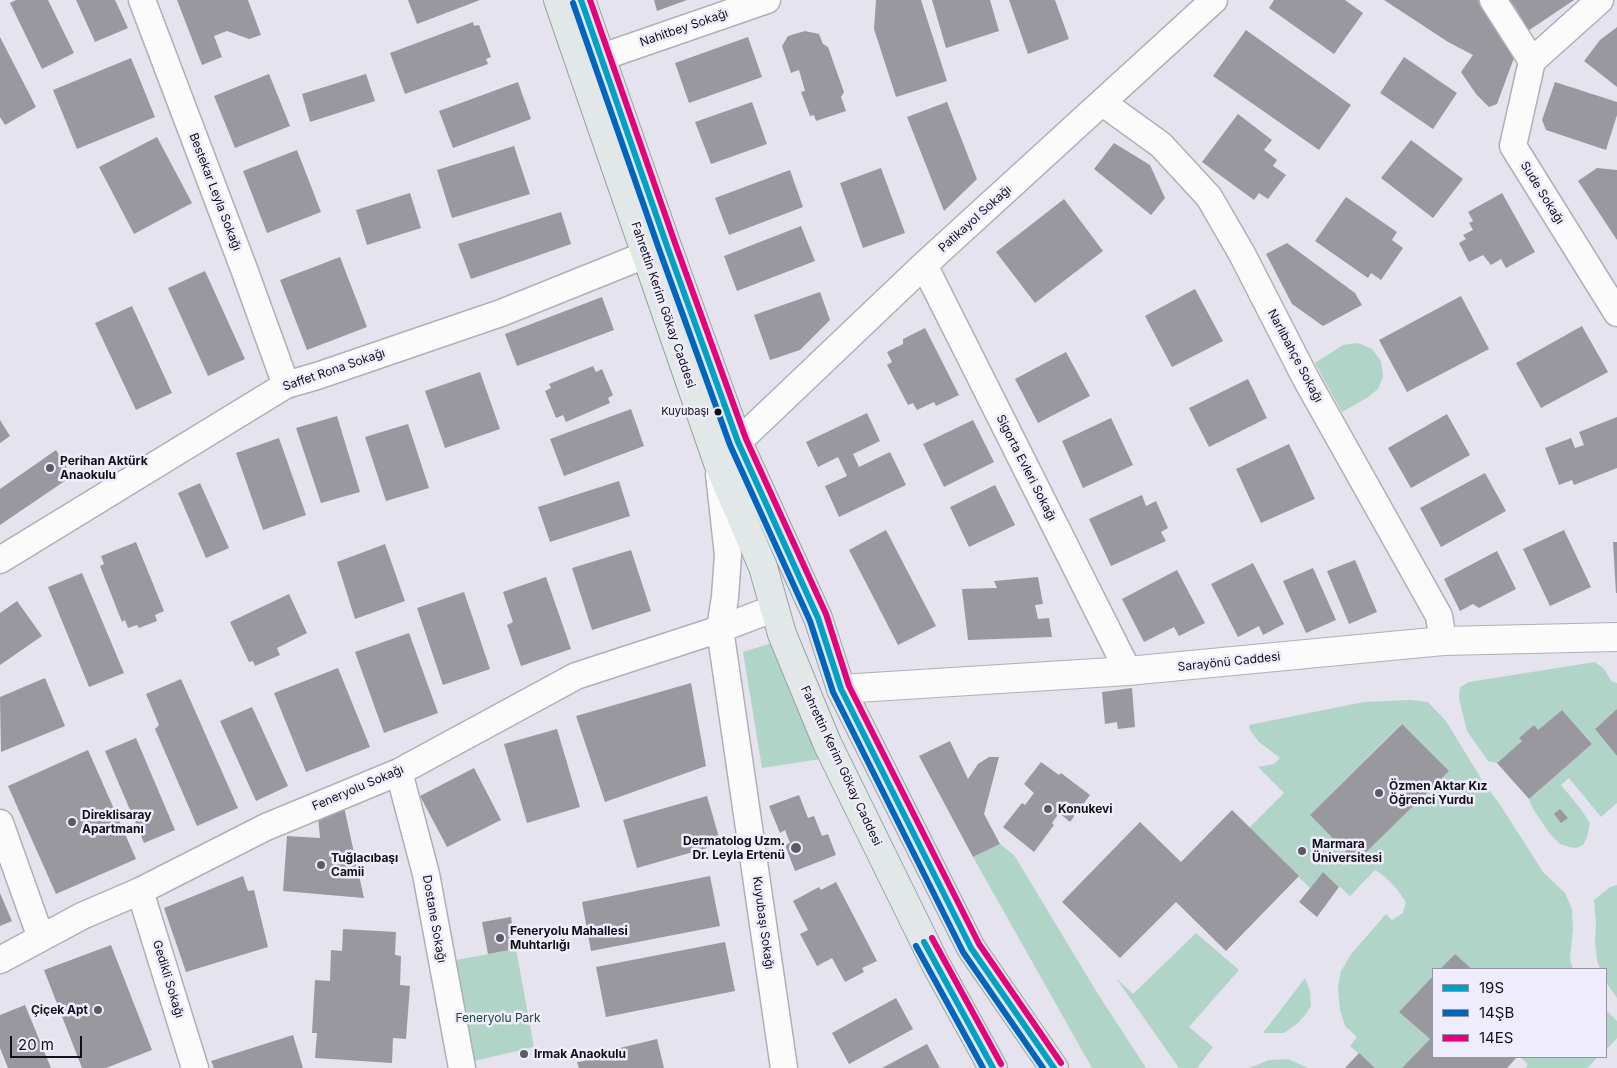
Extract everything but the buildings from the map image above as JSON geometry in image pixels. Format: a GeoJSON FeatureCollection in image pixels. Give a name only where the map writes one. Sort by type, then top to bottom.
{"type":"FeatureCollection","features":[{"type":"Feature","properties":{"kind":"main road","name":"Fahrettin Kerim Gökay Caddesi"},"geometry":{"type":"LineString","coordinates":[[558,0],[656,250],[738,442],[818,618],[841,689],[971,948],[1054,1068]]}},
{"type":"Feature","properties":{"kind":"main road","name":"Fahrettin Kerim Gökay Caddesi"},"geometry":{"type":"LineString","coordinates":[[581,0],[602,57],[718,463],[764,567],[782,634],[828,743],[934,963],[993,1068]]}},
{"type":"Feature","properties":{"kind":"main road"},"geometry":{"type":"LineString","coordinates":[[775,608],[794,564]]}},
{"type":"Feature","properties":{"kind":"street","name":"Bestekar Leyla Sokağı"},"geometry":{"type":"LineString","coordinates":[[142,0],[286,385]]}},
{"type":"Feature","properties":{"kind":"street","name":"Nahitbey Sokağı"},"geometry":{"type":"LineString","coordinates":[[602,57],[766,0]]}},
{"type":"Feature","properties":{"kind":"street","name":"Patikayol Sokağı"},"geometry":{"type":"LineString","coordinates":[[738,442],[924,265],[1214,0]]}},
{"type":"Feature","properties":{"kind":"street"},"geometry":{"type":"LineString","coordinates":[[1493,0],[1532,61],[1600,0]]}},
{"type":"Feature","properties":{"kind":"street","name":"Sude Sokağı"},"geometry":{"type":"LineString","coordinates":[[1532,61],[1512,146],[1617,313]]}},
{"type":"Feature","properties":{"kind":"street","name":"Narlıbahçe Sokağı"},"geometry":{"type":"LineString","coordinates":[[1103,102],[1161,145],[1209,198],[1242,254],[1306,379],[1439,616],[1443,641]]}},
{"type":"Feature","properties":{"kind":"street","name":"Saffet Rona Sokağı"},"geometry":{"type":"LineString","coordinates":[[0,560],[286,385],[501,313],[656,250]]}},
{"type":"Feature","properties":{"kind":"street","name":"Sigorta Evleri Sokağı"},"geometry":{"type":"LineString","coordinates":[[924,265],[1128,672]]}},
{"type":"Feature","properties":{"kind":"street","name":"Kuyubaşı Sokağı"},"geometry":{"type":"LineString","coordinates":[[718,463],[728,555],[726,597],[720,629],[784,1068]]}},
{"type":"Feature","properties":{"kind":"street","name":"Feneryolu Sokağı"},"geometry":{"type":"LineString","coordinates":[[0,960],[82,916],[140,891],[266,827],[399,772],[576,676],[720,629],[775,608]]}},
{"type":"Feature","properties":{"kind":"street","name":"Sarayönü Caddesi"},"geometry":{"type":"LineString","coordinates":[[841,689],[1128,672],[1443,641],[1617,637]]}},
{"type":"Feature","properties":{"kind":"street","name":"Dostane Sokağı"},"geometry":{"type":"LineString","coordinates":[[399,772],[426,874],[462,1068]]}},
{"type":"Feature","properties":{"kind":"street"},"geometry":{"type":"LineString","coordinates":[[0,823],[41,938]]}},
{"type":"Feature","properties":{"kind":"street","name":"Gedikli Sokağı"},"geometry":{"type":"LineString","coordinates":[[140,891],[195,1068]]}},
{"type":"Feature","properties":{"kind":"green space"},"geometry":{"type":"Polygon","coordinates":[[[1358,343],[1372,349],[1381,361],[1383,376],[1378,389],[1367,398],[1342,412],[1315,363],[1343,345],[1358,343]]]}},
{"type":"Feature","properties":{"kind":"green space"},"geometry":{"type":"Polygon","coordinates":[[[772,643],[821,759],[762,768],[743,652],[772,643]]]}},
{"type":"Feature","properties":{"kind":"green space"},"geometry":{"type":"Polygon","coordinates":[[[1595,662],[1604,669],[1612,682],[1617,683],[1617,709],[1595,729],[1617,756],[1617,803],[1601,817],[1569,778],[1561,785],[1590,823],[1583,845],[1576,848],[1560,844],[1550,834],[1533,809],[1529,799],[1592,744],[1562,710],[1538,730],[1534,726],[1520,739],[1522,741],[1497,763],[1488,761],[1467,731],[1459,698],[1460,687],[1469,682],[1595,662]]]}},
{"type":"Feature","properties":{"kind":"green space"},"geometry":{"type":"Polygon","coordinates":[[[1410,700],[1428,702],[1446,721],[1485,785],[1499,803],[1543,872],[1565,893],[1572,909],[1573,929],[1570,959],[1573,968],[1471,968],[1455,954],[1441,968],[1432,968],[1432,977],[1399,1012],[1430,1039],[1402,1068],[1375,1068],[1350,1046],[1357,1037],[1345,1026],[1340,1010],[1338,987],[1341,971],[1352,953],[1386,914],[1392,920],[1403,913],[1406,902],[1396,888],[1375,870],[1350,896],[1323,872],[1310,888],[1249,828],[1284,793],[1258,767],[1274,764],[1280,758],[1259,742],[1250,730],[1249,725],[1364,702],[1410,700]],[[1401,724],[1310,815],[1356,862],[1448,771],[1401,724]]]}},
{"type":"Feature","properties":{"kind":"green space"},"geometry":{"type":"Polygon","coordinates":[[[1000,844],[1014,855],[1098,994],[1146,1068],[1092,1068],[973,857],[1000,844]]]}},
{"type":"Feature","properties":{"kind":"green space"},"geometry":{"type":"Polygon","coordinates":[[[1617,885],[1617,998],[1607,983],[1607,968],[1600,968],[1595,941],[1594,900],[1610,887],[1617,885]]]}},
{"type":"Feature","properties":{"kind":"green space"},"geometry":{"type":"Polygon","coordinates":[[[1196,933],[1239,970],[1189,1027],[1213,1047],[1197,1068],[1179,1068],[1116,978],[1133,994],[1196,933]]]}},
{"type":"Feature","properties":{"kind":"green space","name":"Feneryolu Park"},"geometry":{"type":"Polygon","coordinates":[[[516,949],[534,1047],[474,1061],[456,960],[516,949]]]}},
{"type":"Feature","properties":{"kind":"green space"},"geometry":{"type":"Polygon","coordinates":[[[1305,978],[1310,991],[1311,1006],[1306,1014],[1298,1023],[1284,1033],[1263,1033],[1305,978]]]}},
{"type":"Feature","properties":{"kind":"green space"},"geometry":{"type":"Polygon","coordinates":[[[1607,1011],[1617,1021],[1617,1038],[1607,1049],[1607,1011]]]}},
{"type":"Feature","properties":{"kind":"green space"},"geometry":{"type":"Polygon","coordinates":[[[1521,1058],[1597,1058],[1587,1068],[1525,1068],[1528,1064],[1521,1058]]]}},
{"type":"Feature","properties":{"kind":"green space"},"geometry":{"type":"Polygon","coordinates":[[[1288,1059],[1308,1068],[1249,1068],[1269,1060],[1288,1059]]]}},
{"type":"Feature","properties":{"kind":"transit line","name":"19S"},"geometry":{"type":"LineString","coordinates":[[581,0],[738,442],[818,618],[841,689],[971,948],[1054,1068]]}},
{"type":"Feature","properties":{"kind":"transit line","name":"14ES"},"geometry":{"type":"LineString","coordinates":[[590,0],[746,439],[826,614],[849,686],[979,944],[1061,1063]]}},
{"type":"Feature","properties":{"kind":"transit line","name":"14ŞB"},"geometry":{"type":"LineString","coordinates":[[573,3],[730,445],[810,621],[833,692],[963,952],[1043,1068]]}},
{"type":"Feature","properties":{"kind":"transit line","name":"14ES"},"geometry":{"type":"LineString","coordinates":[[932,938],[1001,1064]]}},
{"type":"Feature","properties":{"kind":"transit line","name":"19S"},"geometry":{"type":"LineString","coordinates":[[924,942],[993,1068]]}},
{"type":"Feature","properties":{"kind":"transit line","name":"14ŞB"},"geometry":{"type":"LineString","coordinates":[[916,946],[983,1068]]}},
{"type":"Feature","properties":{"kind":"place","name":"Kuyubaşı"},"geometry":{"type":"Point","coordinates":[718,412]}},
{"type":"Feature","properties":{"kind":"place","name":"Perihan Aktürk Anaokulu"},"geometry":{"type":"Point","coordinates":[50,468]}},
{"type":"Feature","properties":{"kind":"place","name":"Özmen Aktar Kız Öğrenci Yurdu"},"geometry":{"type":"Point","coordinates":[1379,793]}},
{"type":"Feature","properties":{"kind":"place","name":"Konukevi"},"geometry":{"type":"Point","coordinates":[1048,809]}},
{"type":"Feature","properties":{"kind":"place","name":"Direklisaray Apartmanı"},"geometry":{"type":"Point","coordinates":[72,822]}},
{"type":"Feature","properties":{"kind":"place","name":"Dermatolog Uzm. Dr. Leyla Ertenü"},"geometry":{"type":"Point","coordinates":[796,848]}},
{"type":"Feature","properties":{"kind":"place","name":"Marmara Üniversitesi"},"geometry":{"type":"Point","coordinates":[1302,851]}},
{"type":"Feature","properties":{"kind":"place","name":"Tuğlacıbaşı Camii"},"geometry":{"type":"Point","coordinates":[321,865]}},
{"type":"Feature","properties":{"kind":"place","name":"Feneryolu Mahallesi Muhtarlığı"},"geometry":{"type":"Point","coordinates":[500,938]}},
{"type":"Feature","properties":{"kind":"place","name":"Çiçek Apt"},"geometry":{"type":"Point","coordinates":[98,1010]}},
{"type":"Feature","properties":{"kind":"place","name":"Irmak Anaokulu"},"geometry":{"type":"Point","coordinates":[524,1054]}}]}
